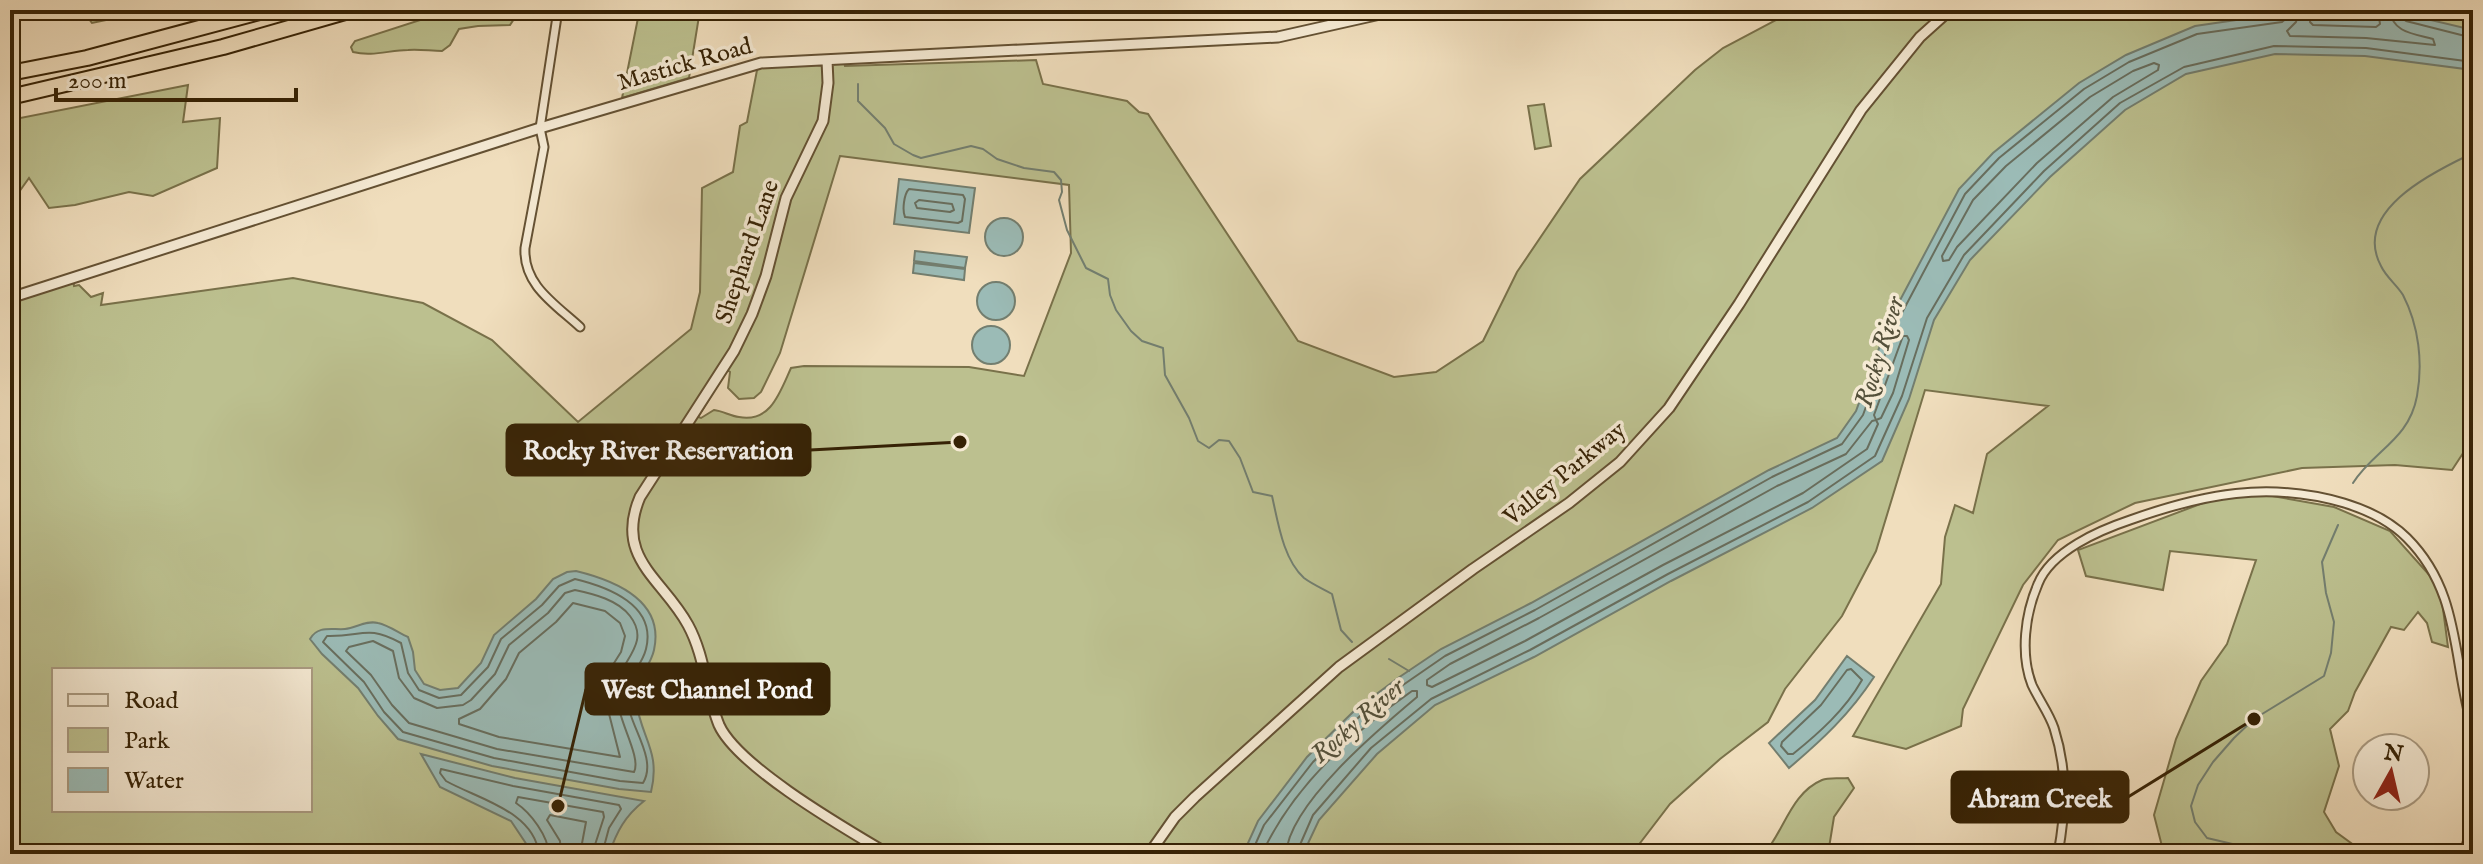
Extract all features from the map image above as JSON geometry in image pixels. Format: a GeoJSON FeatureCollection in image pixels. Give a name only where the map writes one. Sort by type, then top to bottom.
{"type":"FeatureCollection","features":[{"type":"Feature","properties":{"kind":"highway"},"geometry":{"type":"LineString","coordinates":[[10,73],[87,58],[267,10]]}},
{"type":"Feature","properties":{"kind":"highway"},"geometry":{"type":"LineString","coordinates":[[10,97],[223,47],[352,10]]}},
{"type":"Feature","properties":{"kind":"street"},"geometry":{"type":"LineString","coordinates":[[558,10],[540,128],[544,147],[524,264],[529,279],[580,327]]}},
{"type":"Feature","properties":{"kind":"street","name":"Mastick Road"},"geometry":{"type":"LineString","coordinates":[[10,298],[540,128],[761,63],[1278,37],[1398,10]]}},
{"type":"Feature","properties":{"kind":"street","name":"Valley Parkway"},"geometry":{"type":"LineString","coordinates":[[1149,854],[1175,817],[1195,797],[1339,667],[1569,503],[1620,462],[1678,395],[1861,110],[1920,37],[1950,10]]}},
{"type":"Feature","properties":{"kind":"street","name":"Shephard Lane"},"geometry":{"type":"LineString","coordinates":[[827,60],[828,83],[823,121],[786,198],[766,276],[752,314],[734,351],[640,497],[631,528],[634,549],[645,568],[689,626],[720,727],[732,743],[765,774],[888,854]]}},
{"type":"Feature","properties":{"kind":"street"},"geometry":{"type":"LineString","coordinates":[[2058,854],[2065,814],[2066,789],[2062,762],[2053,727],[2031,682],[2025,656],[2025,636],[2039,581],[2053,563],[2091,535],[2168,507],[2205,497],[2252,490],[2279,491],[2326,498],[2361,508],[2387,521],[2406,536],[2438,578],[2447,600],[2473,730]]}},
{"type":"Feature","properties":{"kind":"street"},"geometry":{"type":"LineString","coordinates":[[2464,854],[2473,821]]}},
{"type":"Feature","properties":{"kind":"green space"},"geometry":{"type":"Polygon","coordinates":[[[82,10],[155,10],[92,23],[82,10]]]}},
{"type":"Feature","properties":{"kind":"green space"},"geometry":{"type":"Polygon","coordinates":[[[451,10],[520,10],[510,25],[459,29],[450,45],[442,51],[367,54],[353,52],[351,47],[355,41],[451,10]]]}},
{"type":"Feature","properties":{"kind":"green space"},"geometry":{"type":"Polygon","coordinates":[[[626,10],[700,10],[689,78],[622,98],[639,13],[626,10]]]}},
{"type":"Feature","properties":{"kind":"green space"},"geometry":{"type":"Polygon","coordinates":[[[1795,10],[2473,10],[2473,438],[2452,470],[2395,465],[2302,468],[2135,503],[2058,540],[2023,585],[1963,709],[1961,726],[1906,749],[1853,736],[1941,584],[1945,537],[1955,505],[1973,513],[1987,454],[2048,406],[1925,390],[1876,551],[1842,616],[1785,689],[1768,722],[1720,759],[1670,804],[1634,854],[10,854],[10,300],[73,280],[74,286],[79,285],[91,297],[103,293],[101,305],[293,278],[423,303],[492,340],[578,422],[691,329],[700,292],[702,188],[733,172],[740,126],[747,122],[758,65],[844,61],[845,66],[1036,60],[1043,84],[1127,101],[1139,112],[1148,114],[1298,341],[1394,377],[1436,372],[1483,341],[1517,272],[1580,179],[1695,70],[1723,48],[1795,10]],[[840,156],[780,353],[761,392],[754,398],[739,399],[728,388],[730,372],[727,370],[698,417],[714,410],[739,417],[759,415],[773,404],[791,368],[804,366],[969,367],[1024,376],[1071,253],[1069,185],[840,156]]]}},
{"type":"Feature","properties":{"kind":"green space"},"geometry":{"type":"Polygon","coordinates":[[[188,85],[183,122],[220,118],[217,168],[153,196],[129,192],[49,208],[29,178],[19,192],[10,268],[10,120],[188,85]]]}},
{"type":"Feature","properties":{"kind":"green space"},"geometry":{"type":"Polygon","coordinates":[[[1544,104],[1551,146],[1535,149],[1528,106],[1544,104]]]}},
{"type":"Feature","properties":{"kind":"green space"},"geometry":{"type":"Polygon","coordinates":[[[2255,493],[2334,507],[2390,531],[2432,578],[2442,601],[2448,647],[2432,642],[2427,623],[2418,612],[2404,630],[2391,627],[2355,692],[2348,711],[2330,729],[2339,766],[2324,812],[2336,832],[2366,854],[2164,854],[2154,815],[2176,739],[2201,681],[2227,644],[2256,560],[2170,551],[2163,590],[2086,576],[2078,550],[2211,500],[2255,493]]]}},
{"type":"Feature","properties":{"kind":"green space"},"geometry":{"type":"Polygon","coordinates":[[[1848,778],[1854,788],[1834,817],[1828,854],[1764,854],[1795,803],[1811,786],[1822,780],[1848,778]]]}},
{"type":"Feature","properties":{"kind":"water","name":"Rocky River"},"geometry":{"type":"Polygon","coordinates":[[[2306,10],[2389,10],[2473,30],[2473,70],[2365,56],[2275,54],[2186,74],[2125,110],[2050,177],[1970,260],[1934,320],[1909,399],[1882,461],[1812,508],[1534,657],[1435,705],[1377,754],[1319,820],[1303,854],[1243,854],[1258,821],[1307,757],[1355,710],[1398,678],[1441,649],[1531,603],[1769,470],[1837,438],[1856,411],[1889,321],[1959,189],[1993,153],[2079,83],[2126,55],[2195,26],[2306,10]]]}},
{"type":"Feature","properties":{"kind":"water"},"geometry":{"type":"Polygon","coordinates":[[[899,179],[975,188],[969,233],[894,224],[899,179]]]}},
{"type":"Feature","properties":{"kind":"water"},"geometry":{"type":"Polygon","coordinates":[[[1004,218],[1018,223],[1023,237],[1018,251],[1004,256],[990,251],[985,237],[990,223],[1004,218]]]}},
{"type":"Feature","properties":{"kind":"water"},"geometry":{"type":"Polygon","coordinates":[[[915,251],[967,257],[965,268],[914,261],[915,251]]]}},
{"type":"Feature","properties":{"kind":"water"},"geometry":{"type":"Polygon","coordinates":[[[914,263],[965,269],[964,280],[913,273],[914,263]]]}},
{"type":"Feature","properties":{"kind":"water"},"geometry":{"type":"Polygon","coordinates":[[[996,282],[1010,287],[1015,301],[1010,315],[996,320],[982,315],[977,301],[982,287],[996,282]]]}},
{"type":"Feature","properties":{"kind":"water"},"geometry":{"type":"Polygon","coordinates":[[[991,326],[1005,331],[1010,345],[1005,359],[991,364],[977,359],[972,345],[977,331],[991,326]]]}},
{"type":"Feature","properties":{"kind":"water"},"geometry":{"type":"Polygon","coordinates":[[[576,571],[605,580],[633,595],[652,618],[654,650],[636,694],[638,714],[654,766],[651,792],[492,766],[398,739],[358,688],[310,639],[321,630],[345,629],[374,622],[382,624],[408,637],[415,670],[424,684],[440,690],[458,688],[481,663],[494,635],[536,599],[553,579],[576,571]]]}},
{"type":"Feature","properties":{"kind":"water"},"geometry":{"type":"Polygon","coordinates":[[[1847,656],[1874,677],[1835,726],[1789,768],[1769,743],[1815,700],[1847,656]]]}},
{"type":"Feature","properties":{"kind":"water"},"geometry":{"type":"Polygon","coordinates":[[[421,754],[515,778],[644,801],[622,824],[609,854],[533,854],[511,821],[440,787],[421,754]]]}},
{"type":"Feature","properties":{"kind":"waterway"},"geometry":{"type":"LineString","coordinates":[[858,84],[858,101],[885,128],[894,144],[913,155],[921,158],[971,146],[1024,168],[1054,172],[1061,180],[1059,200],[1067,230],[1086,268],[1108,279],[1116,310],[1131,331],[1142,341],[1163,348],[1165,375],[1198,441],[1209,448],[1219,440],[1229,441],[1240,458],[1253,492],[1272,496],[1282,540],[1291,561],[1304,578],[1332,594],[1341,630],[1352,642]]}},
{"type":"Feature","properties":{"kind":"waterway"},"geometry":{"type":"LineString","coordinates":[[2353,483],[2407,424],[2419,383],[2418,345],[2413,319],[2403,295],[2381,266],[2375,246],[2377,228],[2386,212],[2417,184],[2435,172],[2469,155],[2473,156]]}},
{"type":"Feature","properties":{"kind":"waterway"},"geometry":{"type":"LineString","coordinates":[[2275,854],[2207,838],[2195,822],[2191,806],[2198,785],[2234,738],[2254,719],[2324,676],[2331,653],[2334,622],[2322,562],[2338,525]]}},
{"type":"Feature","properties":{"kind":"waterway","name":"Rocky River"},"geometry":{"type":"LineString","coordinates":[[1389,659],[1409,671]]}},
{"type":"Feature","properties":{"kind":"place","name":"Rocky River Reservation"},"geometry":{"type":"Point","coordinates":[960,442]}},
{"type":"Feature","properties":{"kind":"place","name":"Abram Creek"},"geometry":{"type":"Point","coordinates":[2254,719]}},
{"type":"Feature","properties":{"kind":"place","name":"West Channel Pond"},"geometry":{"type":"Point","coordinates":[558,806]}}]}
